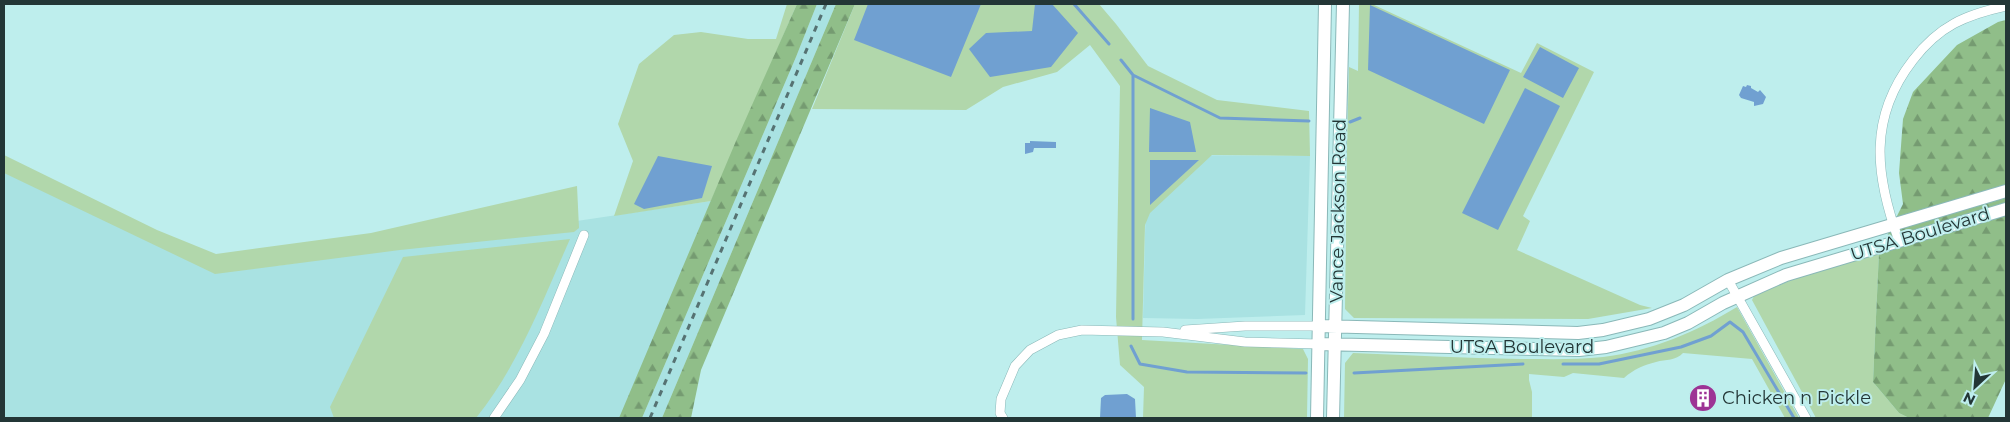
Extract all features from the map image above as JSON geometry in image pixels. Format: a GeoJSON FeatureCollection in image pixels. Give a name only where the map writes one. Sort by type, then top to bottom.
{"type":"FeatureCollection","features":[{"type":"Feature","properties":{"kind":"main road","name":"Vance Jackson Road"},"geometry":{"type":"LineString","coordinates":[[1317,418],[1325,4]]}},
{"type":"Feature","properties":{"kind":"main road","name":"Vance Jackson Road"},"geometry":{"type":"LineString","coordinates":[[1333,418],[1343,4]]}},
{"type":"Feature","properties":{"kind":"main road","name":"UTSA Boulevard"},"geometry":{"type":"LineString","coordinates":[[1318,326],[1578,333],[1603,330],[1671,312],[1728,280],[1781,258],[2006,191]]}},
{"type":"Feature","properties":{"kind":"main road","name":"UTSA Boulevard"},"geometry":{"type":"LineString","coordinates":[[1319,344],[1579,350],[1606,347],[1675,329],[1738,296],[1786,275],[2006,208]]}},
{"type":"Feature","properties":{"kind":"street"},"geometry":{"type":"LineString","coordinates":[[1899,241],[1881,177],[1880,138],[1890,96],[1901,75],[1922,49],[1953,23],[1968,15],[2006,6]]}},
{"type":"Feature","properties":{"kind":"street"},"geometry":{"type":"LineString","coordinates":[[494,418],[520,380],[544,334],[584,235]]}},
{"type":"Feature","properties":{"kind":"street"},"geometry":{"type":"LineString","coordinates":[[1728,280],[1806,418]]}},
{"type":"Feature","properties":{"kind":"street","name":"UTSA Boulevard"},"geometry":{"type":"LineString","coordinates":[[1163,332],[1245,326],[1318,326]]}},
{"type":"Feature","properties":{"kind":"street","name":"UTSA Boulevard"},"geometry":{"type":"LineString","coordinates":[[1003,418],[1000,413],[1001,399],[1015,366],[1030,350],[1058,335],[1082,330],[1163,332],[1245,342],[1319,344]]}},
{"type":"Feature","properties":{"kind":"shaded area"},"geometry":{"type":"Polygon","coordinates":[[[817,4],[836,4],[662,418],[642,418],[796,57],[817,4]]]}},
{"type":"Feature","properties":{"kind":"shaded area"},"geometry":{"type":"Polygon","coordinates":[[[868,4],[981,4],[951,77],[854,40],[868,4]]]}},
{"type":"Feature","properties":{"kind":"shaded area"},"geometry":{"type":"Polygon","coordinates":[[[1035,4],[1052,4],[1078,33],[1051,67],[990,77],[969,49],[986,33],[1032,31],[1035,4]]]}},
{"type":"Feature","properties":{"kind":"shaded area"},"geometry":{"type":"Polygon","coordinates":[[[1370,5],[1510,70],[1484,124],[1368,70],[1370,5]]]}},
{"type":"Feature","properties":{"kind":"shaded area"},"geometry":{"type":"Polygon","coordinates":[[[1540,47],[1579,68],[1563,98],[1523,77],[1540,47]]]}},
{"type":"Feature","properties":{"kind":"shaded area"},"geometry":{"type":"Polygon","coordinates":[[[1747,85],[1758,92],[1760,90],[1766,97],[1763,104],[1754,106],[1754,102],[1741,98],[1739,95],[1743,86],[1746,87],[1747,85]]]}},
{"type":"Feature","properties":{"kind":"shaded area"},"geometry":{"type":"Polygon","coordinates":[[[1525,88],[1560,106],[1498,230],[1462,213],[1525,88]]]}},
{"type":"Feature","properties":{"kind":"shaded area"},"geometry":{"type":"Polygon","coordinates":[[[1150,108],[1190,122],[1196,152],[1149,152],[1150,108]]]}},
{"type":"Feature","properties":{"kind":"shaded area"},"geometry":{"type":"Polygon","coordinates":[[[1030,141],[1056,142],[1056,148],[1034,148],[1033,152],[1025,154],[1025,143],[1030,143],[1030,141]]]}},
{"type":"Feature","properties":{"kind":"shaded area"},"geometry":{"type":"Polygon","coordinates":[[[1147,155],[1310,156],[1305,315],[1197,319],[1143,318],[1147,155]]]}},
{"type":"Feature","properties":{"kind":"shaded area"},"geometry":{"type":"Polygon","coordinates":[[[658,156],[712,166],[702,198],[644,209],[634,204],[658,156]]]}},
{"type":"Feature","properties":{"kind":"shaded area"},"geometry":{"type":"Polygon","coordinates":[[[1150,160],[1199,160],[1150,205],[1150,160]]]}},
{"type":"Feature","properties":{"kind":"shaded area"},"geometry":{"type":"Polygon","coordinates":[[[4,164],[181,251],[276,266],[711,201],[627,418],[4,418],[4,164]]]}},
{"type":"Feature","properties":{"kind":"shaded area"},"geometry":{"type":"Polygon","coordinates":[[[1127,394],[1135,399],[1136,418],[1100,418],[1101,398],[1105,395],[1127,394]]]}},
{"type":"Feature","properties":{"kind":"green space"},"geometry":{"type":"Polygon","coordinates":[[[787,4],[797,4],[711,201],[614,216],[633,161],[618,124],[639,64],[674,35],[701,32],[748,39],[776,39],[787,4]]]}},
{"type":"Feature","properties":{"kind":"green space"},"geometry":{"type":"Polygon","coordinates":[[[797,4],[817,4],[642,418],[619,418],[736,141],[797,4]]]}},
{"type":"Feature","properties":{"kind":"green space"},"geometry":{"type":"Polygon","coordinates":[[[836,4],[855,4],[701,370],[691,418],[662,418],[836,4]]]}},
{"type":"Feature","properties":{"kind":"green space"},"geometry":{"type":"Polygon","coordinates":[[[855,4],[1099,4],[1148,66],[1217,100],[1309,111],[1310,156],[1212,155],[1150,213],[1145,225],[1142,340],[1303,349],[1308,359],[1307,418],[1143,418],[1144,387],[1120,365],[1116,317],[1120,86],[1090,45],[1057,72],[1003,87],[966,110],[812,109],[855,4]]]}},
{"type":"Feature","properties":{"kind":"green space"},"geometry":{"type":"Polygon","coordinates":[[[1359,4],[1372,4],[1521,73],[1537,43],[1594,72],[1523,216],[1530,221],[1517,250],[1640,305],[1652,308],[1588,319],[1354,318],[1345,309],[1349,67],[1358,71],[1359,4]]]}},
{"type":"Feature","properties":{"kind":"green space"},"geometry":{"type":"Polygon","coordinates":[[[2006,20],[2006,379],[1988,418],[1909,418],[1899,413],[1873,382],[1879,252],[1903,204],[1899,173],[1903,119],[1913,92],[1957,45],[1998,22],[2006,20]]]}},
{"type":"Feature","properties":{"kind":"green space"},"geometry":{"type":"Polygon","coordinates":[[[4,155],[157,230],[216,254],[371,233],[577,186],[579,228],[574,232],[400,250],[215,274],[4,173],[4,155]]]}},
{"type":"Feature","properties":{"kind":"green space"},"geometry":{"type":"Polygon","coordinates":[[[570,239],[517,355],[505,377],[476,418],[334,418],[330,407],[403,257],[570,239]]]}},
{"type":"Feature","properties":{"kind":"green space"},"geometry":{"type":"Polygon","coordinates":[[[1879,252],[1873,382],[1899,413],[1909,418],[1816,418],[1752,300],[1754,296],[1796,278],[1879,252]]]}},
{"type":"Feature","properties":{"kind":"green space"},"geometry":{"type":"Polygon","coordinates":[[[1737,307],[1799,418],[1785,418],[1752,359],[1683,353],[1674,359],[1643,366],[1624,378],[1573,373],[1564,377],[1529,374],[1532,392],[1532,418],[1344,418],[1345,363],[1353,353],[1520,359],[1603,357],[1638,350],[1673,339],[1706,325],[1737,307]]]}},
{"type":"Feature","properties":{"kind":"waterway"},"geometry":{"type":"LineString","coordinates":[[1074,4],[1109,44]]}},
{"type":"Feature","properties":{"kind":"waterway"},"geometry":{"type":"LineString","coordinates":[[1121,60],[1133,75],[1220,118],[1309,121]]}},
{"type":"Feature","properties":{"kind":"waterway"},"geometry":{"type":"LineString","coordinates":[[1133,75],[1133,319]]}},
{"type":"Feature","properties":{"kind":"waterway"},"geometry":{"type":"LineString","coordinates":[[1350,122],[1360,118]]}},
{"type":"Feature","properties":{"kind":"waterway"},"geometry":{"type":"LineString","coordinates":[[1563,364],[1599,364],[1681,347],[1711,336],[1730,322],[1743,332],[1794,418]]}},
{"type":"Feature","properties":{"kind":"waterway"},"geometry":{"type":"LineString","coordinates":[[1131,346],[1140,364],[1187,372],[1306,373]]}},
{"type":"Feature","properties":{"kind":"waterway"},"geometry":{"type":"LineString","coordinates":[[1354,373],[1523,364]]}},
{"type":"Feature","properties":{"kind":"railway"},"geometry":{"type":"LineString","coordinates":[[650,418],[826,4]]}},
{"type":"Feature","properties":{"kind":"place","name":"Chicken n Pickle"},"geometry":{"type":"Point","coordinates":[1703,398]}}]}
